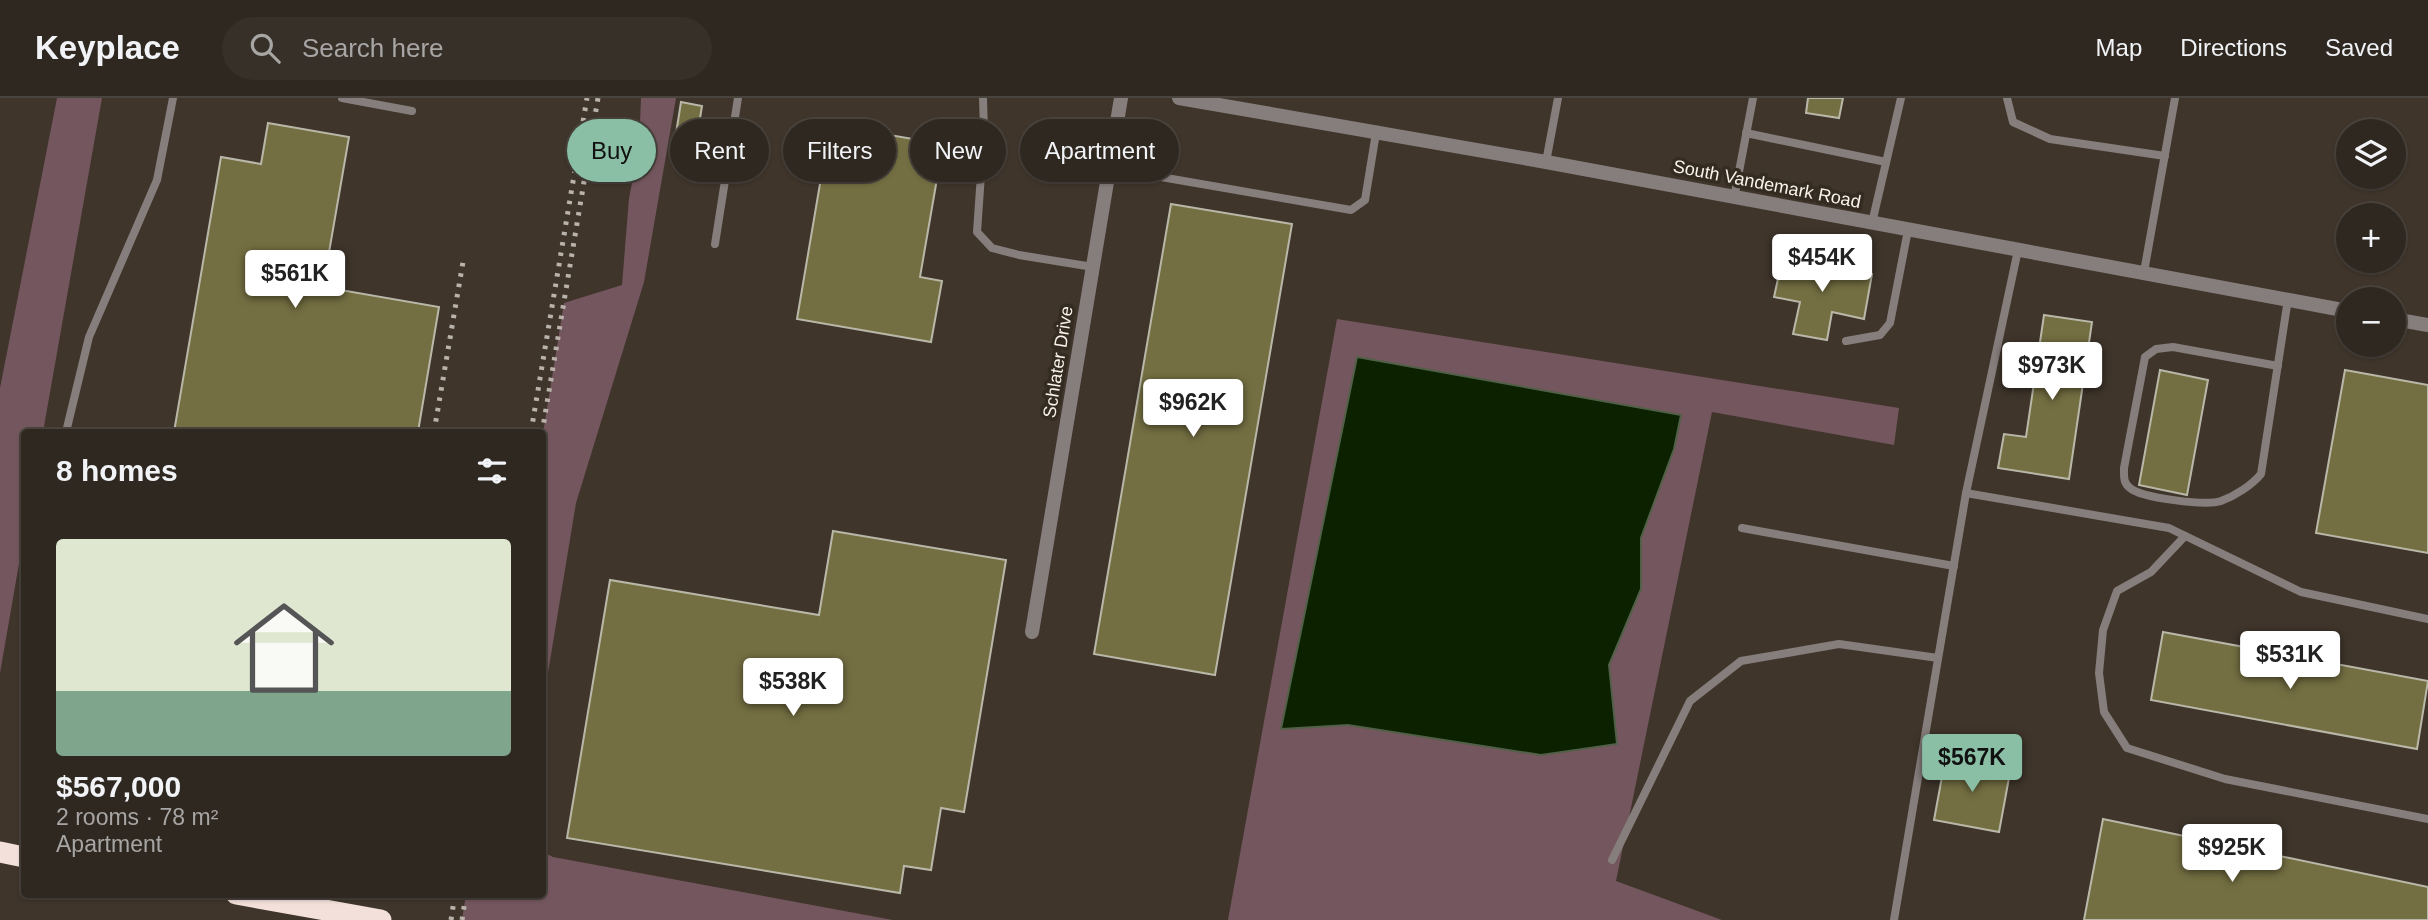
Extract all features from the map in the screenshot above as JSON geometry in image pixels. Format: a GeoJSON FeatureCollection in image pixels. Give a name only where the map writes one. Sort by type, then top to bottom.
{"type":"FeatureCollection","features":[{"type":"Feature","properties":{"kind":"highway"},"geometry":{"type":"LineString","coordinates":[[0,852],[21,856]]}},
{"type":"Feature","properties":{"kind":"highway"},"geometry":{"type":"LineString","coordinates":[[258,898],[381,920]]}},
{"type":"Feature","properties":{"kind":"street","name":"Schlater Drive"},"geometry":{"type":"LineString","coordinates":[[1117,119],[1121,98]]}},
{"type":"Feature","properties":{"kind":"street","name":"South Vandemark Road"},"geometry":{"type":"LineString","coordinates":[[1178,98],[1546,162],[2336,309]]}},
{"type":"Feature","properties":{"kind":"street","name":"Schlater Drive"},"geometry":{"type":"LineString","coordinates":[[1032,632],[1107,182]]}},
{"type":"Feature","properties":{"kind":"street"},"geometry":{"type":"LineString","coordinates":[[2406,321],[2428,325]]}},
{"type":"Feature","properties":{"kind":"lane"},"geometry":{"type":"LineString","coordinates":[[67,429],[89,337],[157,180],[173,98]]}},
{"type":"Feature","properties":{"kind":"lane"},"geometry":{"type":"LineString","coordinates":[[342,98],[412,111]]}},
{"type":"Feature","properties":{"kind":"lane"},"geometry":{"type":"LineString","coordinates":[[716,244],[738,98]]}},
{"type":"Feature","properties":{"kind":"lane"},"geometry":{"type":"LineString","coordinates":[[983,98],[984,131],[977,232],[992,248],[1093,267]]}},
{"type":"Feature","properties":{"kind":"lane"},"geometry":{"type":"LineString","coordinates":[[1546,162],[1558,98]]}},
{"type":"Feature","properties":{"kind":"lane"},"geometry":{"type":"LineString","coordinates":[[1734,198],[1753,98]]}},
{"type":"Feature","properties":{"kind":"lane"},"geometry":{"type":"LineString","coordinates":[[1872,223],[1901,98]]}},
{"type":"Feature","properties":{"kind":"lane"},"geometry":{"type":"LineString","coordinates":[[2007,98],[2013,122],[2050,139],[2165,156]]}},
{"type":"Feature","properties":{"kind":"lane"},"geometry":{"type":"LineString","coordinates":[[2144,272],[2175,98]]}},
{"type":"Feature","properties":{"kind":"lane"},"geometry":{"type":"LineString","coordinates":[[1179,180],[1351,210],[1365,200],[1376,133]]}},
{"type":"Feature","properties":{"kind":"lane"},"geometry":{"type":"LineString","coordinates":[[1746,134],[1886,162]]}},
{"type":"Feature","properties":{"kind":"lane"},"geometry":{"type":"LineString","coordinates":[[1846,341],[1880,335],[1890,323],[1908,230]]}},
{"type":"Feature","properties":{"kind":"lane"},"geometry":{"type":"LineString","coordinates":[[1894,920],[1966,493],[2018,250]]}},
{"type":"Feature","properties":{"kind":"lane"},"geometry":{"type":"LineString","coordinates":[[2278,366],[2173,347],[2156,349],[2145,357],[2124,468],[2124,482],[2132,490],[2191,503],[2220,502],[2255,482],[2262,474],[2288,299]]}},
{"type":"Feature","properties":{"kind":"lane"},"geometry":{"type":"LineString","coordinates":[[1966,493],[2169,528],[2301,592],[2428,620]]}},
{"type":"Feature","properties":{"kind":"lane"},"geometry":{"type":"LineString","coordinates":[[1742,528],[1954,566]]}},
{"type":"Feature","properties":{"kind":"lane"},"geometry":{"type":"LineString","coordinates":[[2185,536],[2151,572],[2117,591],[2104,630],[2099,673],[2104,712],[2127,748],[2225,779],[2428,819]]}},
{"type":"Feature","properties":{"kind":"lane"},"geometry":{"type":"LineString","coordinates":[[1612,860],[1690,701],[1741,661],[1839,644],[1938,658]]}},
{"type":"Feature","properties":{"kind":"shaded area"},"geometry":{"type":"Polygon","coordinates":[[[57,98],[102,98],[44,429],[21,429],[21,552],[0,673],[0,388],[57,98]]]}},
{"type":"Feature","properties":{"kind":"shaded area"},"geometry":{"type":"Polygon","coordinates":[[[641,98],[676,98],[672,119],[670,119],[670,132],[644,282],[576,503],[546,685],[546,429],[544,429],[564,303],[622,285],[632,182],[656,182],[656,119],[640,119],[641,98]]]}},
{"type":"Feature","properties":{"kind":"shaded area"},"geometry":{"type":"Polygon","coordinates":[[[1337,319],[1899,408],[1894,445],[1712,412],[1616,881],[1722,920],[1228,920],[1337,319]],[[1674,449],[1282,729],[1348,725],[1541,755],[1617,744],[1609,665],[1641,589],[1641,538],[1674,449]]]}},
{"type":"Feature","properties":{"kind":"shaded area"},"geometry":{"type":"Polygon","coordinates":[[[1357,357],[1681,415],[1674,449],[1641,538],[1641,589],[1609,665],[1617,744],[1541,755],[1348,725],[1281,729],[1357,357]]]}},
{"type":"Feature","properties":{"kind":"shaded area"},"geometry":{"type":"Polygon","coordinates":[[[546,854],[553,857],[893,920],[462,920],[465,898],[546,898],[546,854]]]}},
{"type":"Feature","properties":{"kind":"building"},"geometry":{"type":"Polygon","coordinates":[[[1808,98],[1843,98],[1839,118],[1806,113],[1808,98]]]}},
{"type":"Feature","properties":{"kind":"building"},"geometry":{"type":"Polygon","coordinates":[[[681,102],[702,106],[700,119],[678,119],[681,102]]]}},
{"type":"Feature","properties":{"kind":"building"},"geometry":{"type":"Polygon","coordinates":[[[268,123],[349,137],[323,287],[439,307],[419,429],[175,429],[221,157],[261,164],[268,123]]]}},
{"type":"Feature","properties":{"kind":"building"},"geometry":{"type":"Polygon","coordinates":[[[896,136],[910,138],[910,182],[936,182],[920,277],[942,281],[931,342],[797,319],[820,182],[896,182],[896,136]]]}},
{"type":"Feature","properties":{"kind":"building"},"geometry":{"type":"Polygon","coordinates":[[[1171,204],[1292,224],[1215,675],[1094,654],[1171,204]]]}},
{"type":"Feature","properties":{"kind":"building"},"geometry":{"type":"Polygon","coordinates":[[[1783,256],[1872,274],[1864,319],[1832,312],[1827,340],[1793,334],[1800,302],[1774,297],[1783,256]]]}},
{"type":"Feature","properties":{"kind":"building"},"geometry":{"type":"Polygon","coordinates":[[[2044,315],[2092,322],[2069,479],[1998,468],[2004,434],[2026,437],[2044,315]]]}},
{"type":"Feature","properties":{"kind":"building"},"geometry":{"type":"Polygon","coordinates":[[[2160,370],[2208,380],[2187,495],[2139,485],[2160,370]]]}},
{"type":"Feature","properties":{"kind":"building"},"geometry":{"type":"Polygon","coordinates":[[[2345,370],[2428,385],[2428,553],[2316,533],[2345,370]]]}},
{"type":"Feature","properties":{"kind":"building"},"geometry":{"type":"Polygon","coordinates":[[[833,531],[1006,560],[964,812],[941,808],[931,870],[904,866],[900,893],[567,838],[610,580],[819,615],[833,531]]]}},
{"type":"Feature","properties":{"kind":"building"},"geometry":{"type":"Polygon","coordinates":[[[2163,632],[2428,681],[2417,749],[2151,700],[2163,632]]]}},
{"type":"Feature","properties":{"kind":"building"},"geometry":{"type":"Polygon","coordinates":[[[1946,755],[2011,767],[1999,832],[1934,820],[1946,755]]]}},
{"type":"Feature","properties":{"kind":"building"},"geometry":{"type":"Polygon","coordinates":[[[2103,819],[2428,887],[2428,920],[2084,920],[2103,819]]]}},
{"type":"Feature","properties":{"kind":"railway"},"geometry":{"type":"LineString","coordinates":[[532,429],[587,98]]}},
{"type":"Feature","properties":{"kind":"railway"},"geometry":{"type":"LineString","coordinates":[[543,429],[598,98]]}},
{"type":"Feature","properties":{"kind":"railway"},"geometry":{"type":"LineString","coordinates":[[435,429],[463,262]]}},
{"type":"Feature","properties":{"kind":"railway"},"geometry":{"type":"LineString","coordinates":[[451,920],[454,898]]}},
{"type":"Feature","properties":{"kind":"railway"},"geometry":{"type":"LineString","coordinates":[[462,920],[465,898]]}}]}
